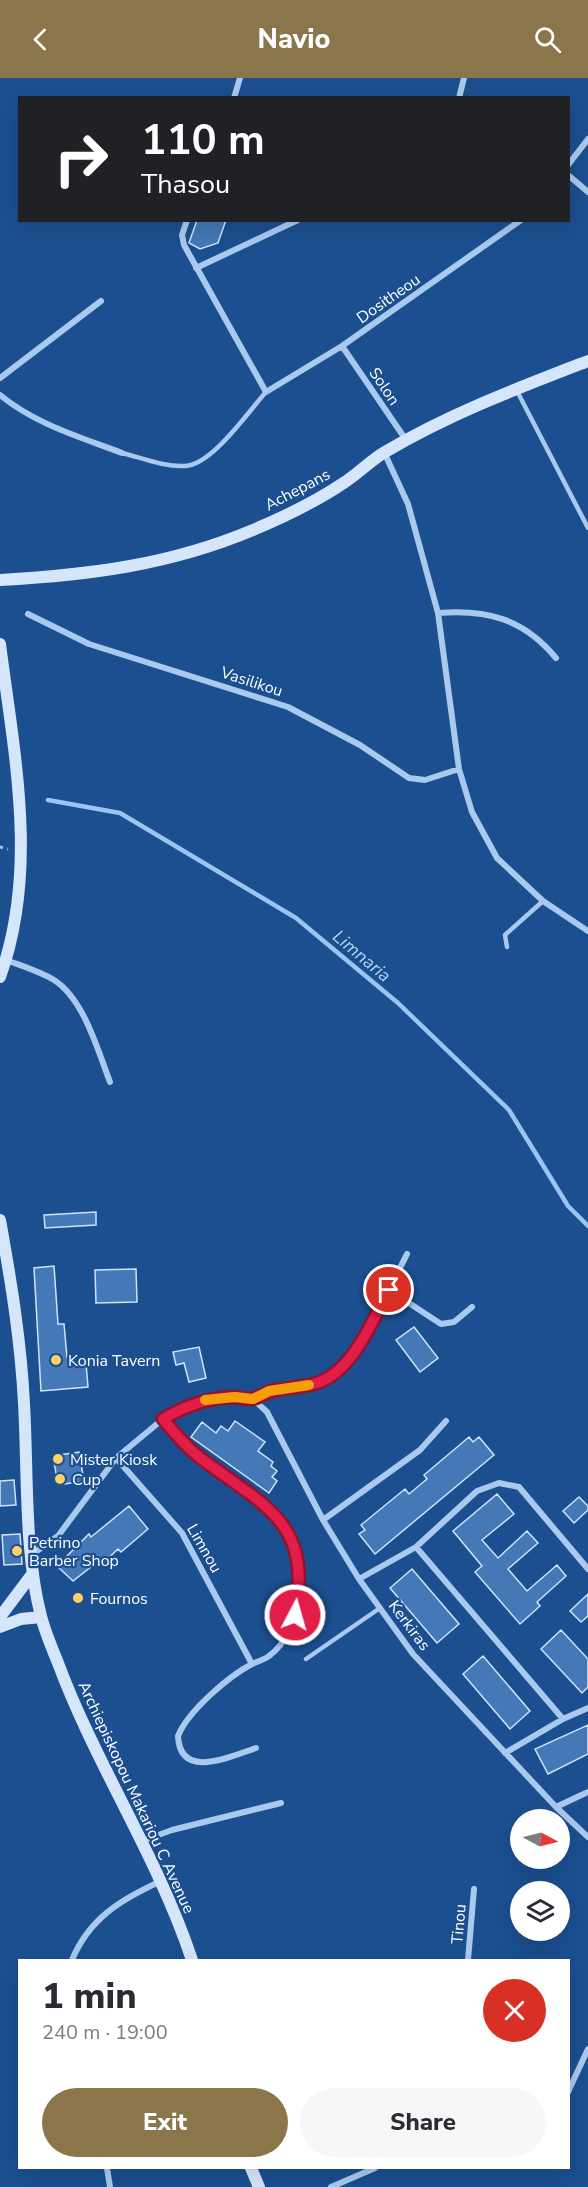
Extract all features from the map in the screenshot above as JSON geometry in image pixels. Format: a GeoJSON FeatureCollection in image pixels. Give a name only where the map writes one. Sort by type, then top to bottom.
{"type":"FeatureCollection","features":[{"type":"Feature","properties":{"kind":"main road","name":"Achepans"},"geometry":{"type":"LineString","coordinates":[[0,580],[72,576],[128,567],[219,543],[252,531],[317,499],[345,482],[384,452],[464,409],[588,361]]}},
{"type":"Feature","properties":{"kind":"main road"},"geometry":{"type":"LineString","coordinates":[[0,644],[21,808],[22,841],[16,917],[0,977]]}},
{"type":"Feature","properties":{"kind":"main road","name":"Archiepiskopou Makariou C Avenue"},"geometry":{"type":"LineString","coordinates":[[0,1220],[9,1270],[21,1368],[31,1555],[41,1617],[75,1710],[141,1841],[192,1959]]}},
{"type":"Feature","properties":{"kind":"main road"},"geometry":{"type":"LineString","coordinates":[[0,1617],[33,1573]]}},
{"type":"Feature","properties":{"kind":"main road"},"geometry":{"type":"LineString","coordinates":[[0,1627],[21,1619],[41,1617]]}},
{"type":"Feature","properties":{"kind":"main road"},"geometry":{"type":"LineString","coordinates":[[251,2169],[259,2187]]}},
{"type":"Feature","properties":{"kind":"street"},"geometry":{"type":"LineString","coordinates":[[235,96],[240,78]]}},
{"type":"Feature","properties":{"kind":"street"},"geometry":{"type":"LineString","coordinates":[[460,96],[464,78]]}},
{"type":"Feature","properties":{"kind":"street"},"geometry":{"type":"LineString","coordinates":[[570,162],[588,139]]}},
{"type":"Feature","properties":{"kind":"street"},"geometry":{"type":"LineString","coordinates":[[570,177],[588,192]]}},
{"type":"Feature","properties":{"kind":"street"},"geometry":{"type":"LineString","coordinates":[[186,222],[182,235],[184,244],[266,392]]}},
{"type":"Feature","properties":{"kind":"street"},"geometry":{"type":"LineString","coordinates":[[196,268],[294,222]]}},
{"type":"Feature","properties":{"kind":"street","name":"Dositheou"},"geometry":{"type":"LineString","coordinates":[[266,392],[342,346],[518,222]]}},
{"type":"Feature","properties":{"kind":"street"},"geometry":{"type":"LineString","coordinates":[[0,378],[101,301]]}},
{"type":"Feature","properties":{"kind":"street","name":"Solon"},"geometry":{"type":"LineString","coordinates":[[342,346],[406,441]]}},
{"type":"Feature","properties":{"kind":"street"},"geometry":{"type":"LineString","coordinates":[[0,395],[15,407],[45,423],[122,453]]}},
{"type":"Feature","properties":{"kind":"street"},"geometry":{"type":"LineString","coordinates":[[384,452],[408,504],[438,613],[459,769],[472,812],[497,858],[543,901],[588,931]]}},
{"type":"Feature","properties":{"kind":"street"},"geometry":{"type":"LineString","coordinates":[[438,613],[475,611],[489,614],[534,635],[556,658]]}},
{"type":"Feature","properties":{"kind":"street","name":"Vasilikou"},"geometry":{"type":"LineString","coordinates":[[28,614],[90,644],[288,707],[360,745],[409,778],[425,780],[459,769]]}},
{"type":"Feature","properties":{"kind":"street"},"geometry":{"type":"LineString","coordinates":[[6,960],[56,981],[67,992],[88,1027],[110,1082]]}},
{"type":"Feature","properties":{"kind":"street"},"geometry":{"type":"LineString","coordinates":[[31,1555],[58,1536],[116,1458],[163,1419],[190,1404],[206,1400],[235,1397],[253,1399],[269,1391],[318,1382],[344,1367],[389,1290],[407,1254]]}},
{"type":"Feature","properties":{"kind":"street"},"geometry":{"type":"LineString","coordinates":[[389,1290],[441,1324],[454,1322],[472,1307]]}},
{"type":"Feature","properties":{"kind":"street","name":"Kerkiras"},"geometry":{"type":"LineString","coordinates":[[253,1399],[267,1412],[323,1520],[360,1579],[413,1654],[555,1807],[588,1837]]}},
{"type":"Feature","properties":{"kind":"street"},"geometry":{"type":"LineString","coordinates":[[163,1419],[198,1456],[264,1505],[284,1525],[291,1537],[297,1561],[298,1592],[295,1615],[280,1646],[266,1659],[252,1664],[224,1684],[189,1718],[178,1736],[179,1744],[188,1759],[196,1763],[215,1761],[256,1748]]}},
{"type":"Feature","properties":{"kind":"street"},"geometry":{"type":"LineString","coordinates":[[323,1520],[420,1450],[447,1421]]}},
{"type":"Feature","properties":{"kind":"street","name":"Limnou"},"geometry":{"type":"LineString","coordinates":[[116,1458],[182,1533],[252,1664]]}},
{"type":"Feature","properties":{"kind":"street"},"geometry":{"type":"LineString","coordinates":[[360,1579],[416,1547],[477,1491],[499,1483],[519,1487],[588,1569]]}},
{"type":"Feature","properties":{"kind":"street"},"geometry":{"type":"LineString","coordinates":[[416,1547],[562,1719]]}},
{"type":"Feature","properties":{"kind":"street"},"geometry":{"type":"LineString","coordinates":[[505,1753],[562,1719],[588,1708]]}},
{"type":"Feature","properties":{"kind":"street"},"geometry":{"type":"LineString","coordinates":[[555,1807],[588,1792]]}},
{"type":"Feature","properties":{"kind":"street"},"geometry":{"type":"LineString","coordinates":[[141,1841],[172,1830],[281,1803]]}},
{"type":"Feature","properties":{"kind":"street"},"geometry":{"type":"LineString","coordinates":[[72,1959],[83,1937],[98,1919],[130,1895],[159,1882]]}},
{"type":"Feature","properties":{"kind":"street","name":"Tinou"},"geometry":{"type":"LineString","coordinates":[[468,1959],[474,1889]]}},
{"type":"Feature","properties":{"kind":"street"},"geometry":{"type":"LineString","coordinates":[[570,2088],[588,2049]]}},
{"type":"Feature","properties":{"kind":"street"},"geometry":{"type":"LineString","coordinates":[[107,2169],[110,2187]]}},
{"type":"Feature","properties":{"kind":"street"},"geometry":{"type":"LineString","coordinates":[[331,2187],[373,2169]]}},
{"type":"Feature","properties":{"kind":"lane"},"geometry":{"type":"LineString","coordinates":[[516,388],[588,528]]}},
{"type":"Feature","properties":{"kind":"lane"},"geometry":{"type":"LineString","coordinates":[[122,453],[169,466],[188,466],[207,458],[266,392]]}},
{"type":"Feature","properties":{"kind":"lane"},"geometry":{"type":"LineString","coordinates":[[507,947],[505,934],[543,901]]}},
{"type":"Feature","properties":{"kind":"lane"},"geometry":{"type":"LineString","coordinates":[[306,1659],[380,1608]]}},
{"type":"Feature","properties":{"kind":"building"},"geometry":{"type":"Polygon","coordinates":[[[196,222],[225,222],[218,243],[200,249],[189,243],[196,222]]]}},
{"type":"Feature","properties":{"kind":"building"},"geometry":{"type":"Polygon","coordinates":[[[96,1212],[96,1225],[45,1228],[44,1215],[96,1212]]]}},
{"type":"Feature","properties":{"kind":"building","name":"Konia Tavern"},"geometry":{"type":"Polygon","coordinates":[[[54,1266],[58,1324],[64,1324],[67,1357],[73,1356],[74,1364],[86,1363],[88,1387],[41,1391],[34,1268],[54,1266]]]}},
{"type":"Feature","properties":{"kind":"building"},"geometry":{"type":"Polygon","coordinates":[[[136,1269],[137,1302],[96,1303],[95,1270],[136,1269]]]}},
{"type":"Feature","properties":{"kind":"building"},"geometry":{"type":"Polygon","coordinates":[[[414,1327],[438,1358],[420,1372],[396,1340],[414,1327]]]}},
{"type":"Feature","properties":{"kind":"building"},"geometry":{"type":"Polygon","coordinates":[[[199,1347],[206,1378],[189,1382],[184,1363],[176,1365],[173,1352],[199,1347]]]}},
{"type":"Feature","properties":{"kind":"building"},"geometry":{"type":"Polygon","coordinates":[[[235,1421],[265,1442],[258,1451],[273,1462],[271,1466],[277,1471],[272,1477],[277,1481],[269,1493],[191,1437],[202,1422],[216,1433],[221,1426],[228,1431],[235,1421]]]}},
{"type":"Feature","properties":{"kind":"building"},"geometry":{"type":"Polygon","coordinates":[[[469,1437],[473,1442],[479,1437],[494,1455],[375,1554],[359,1534],[365,1530],[361,1525],[405,1489],[409,1494],[427,1479],[424,1475],[469,1437]]]}},
{"type":"Feature","properties":{"kind":"building"},"geometry":{"type":"Polygon","coordinates":[[[79,1452],[84,1481],[58,1485],[53,1456],[79,1452]]]}},
{"type":"Feature","properties":{"kind":"building"},"geometry":{"type":"Polygon","coordinates":[[[14,1480],[16,1505],[0,1506],[0,1481],[14,1480]]]}},
{"type":"Feature","properties":{"kind":"building"},"geometry":{"type":"Polygon","coordinates":[[[497,1494],[514,1514],[482,1540],[498,1558],[527,1531],[538,1543],[508,1569],[527,1591],[557,1565],[566,1576],[537,1602],[540,1606],[520,1624],[475,1572],[482,1566],[453,1531],[497,1494]]]}},
{"type":"Feature","properties":{"kind":"building"},"geometry":{"type":"Polygon","coordinates":[[[579,1497],[588,1506],[588,1510],[574,1523],[563,1511],[579,1497]]]}},
{"type":"Feature","properties":{"kind":"building"},"geometry":{"type":"Polygon","coordinates":[[[129,1506],[148,1529],[121,1552],[118,1549],[100,1566],[96,1563],[73,1581],[57,1566],[89,1534],[91,1537],[129,1506]]]}},
{"type":"Feature","properties":{"kind":"building"},"geometry":{"type":"Polygon","coordinates":[[[20,1534],[22,1564],[4,1565],[2,1535],[20,1534]]]}},
{"type":"Feature","properties":{"kind":"building"},"geometry":{"type":"Polygon","coordinates":[[[412,1569],[459,1624],[437,1643],[390,1588],[412,1569]]]}},
{"type":"Feature","properties":{"kind":"building"},"geometry":{"type":"Polygon","coordinates":[[[588,1594],[588,1616],[581,1622],[570,1611],[588,1594]]]}},
{"type":"Feature","properties":{"kind":"building"},"geometry":{"type":"Polygon","coordinates":[[[561,1630],[588,1659],[588,1687],[582,1693],[541,1649],[561,1630]]]}},
{"type":"Feature","properties":{"kind":"building"},"geometry":{"type":"Polygon","coordinates":[[[483,1656],[530,1711],[510,1729],[463,1674],[483,1656]]]}},
{"type":"Feature","properties":{"kind":"building"},"geometry":{"type":"Polygon","coordinates":[[[588,1725],[588,1754],[548,1774],[535,1749],[588,1725]]]}},
{"type":"Feature","properties":{"kind":"waterway","name":"Limnaria"},"geometry":{"type":"LineString","coordinates":[[48,800],[120,813],[296,918],[398,1003],[509,1110],[568,1206],[588,1226]]}},
{"type":"Feature","properties":{"kind":"slow traffic"},"geometry":{"type":"LineString","coordinates":[[205,1400],[235,1397],[253,1399],[269,1391],[309,1385]]}},
{"type":"Feature","properties":{"kind":"place","name":"Konia Tavern"},"geometry":{"type":"Point","coordinates":[56,1360]}},
{"type":"Feature","properties":{"kind":"place","name":"Mister Kiosk"},"geometry":{"type":"Point","coordinates":[58,1459]}},
{"type":"Feature","properties":{"kind":"place","name":"Cup"},"geometry":{"type":"Point","coordinates":[60,1479]}},
{"type":"Feature","properties":{"kind":"place","name":"Petrino Barber Shop"},"geometry":{"type":"Point","coordinates":[17,1551]}},
{"type":"Feature","properties":{"kind":"place","name":"Fournos"},"geometry":{"type":"Point","coordinates":[78,1598]}},
{"type":"Feature","properties":{"kind":"route"},"geometry":{"type":"LineString","coordinates":[[295,1615],[298,1592],[297,1561],[291,1537],[284,1525],[234,1480],[198,1456],[182,1442],[163,1419],[190,1404],[235,1397],[253,1399],[269,1391],[302,1386],[332,1376],[344,1367],[353,1354],[389,1290]]}}]}
